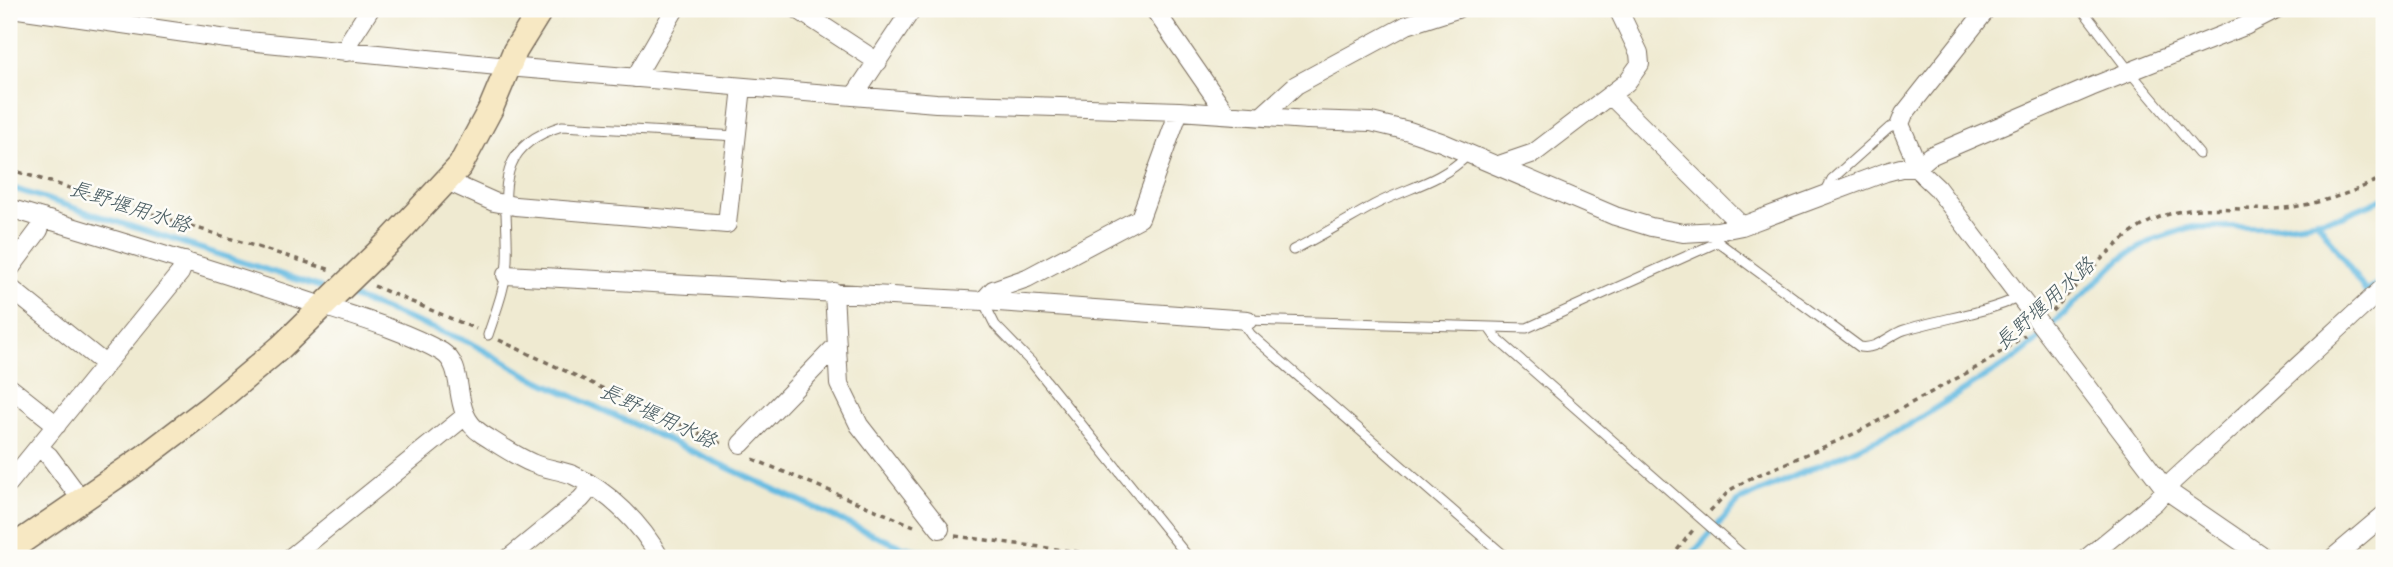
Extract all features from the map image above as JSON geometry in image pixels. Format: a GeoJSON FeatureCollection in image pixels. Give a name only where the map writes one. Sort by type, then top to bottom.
{"type":"FeatureCollection","features":[{"type":"Feature","properties":{"kind":"street"},"geometry":{"type":"LineString","coordinates":[[18,9],[227,40],[742,87],[936,103],[1226,113],[1371,122],[1409,131],[1499,165],[1615,216],[1651,227],[1718,237],[1886,172],[1901,168],[1916,169],[1930,156],[2245,26],[2277,9]]}},
{"type":"Feature","properties":{"kind":"street"},"geometry":{"type":"LineString","coordinates":[[346,52],[350,40],[370,9]]}},
{"type":"Feature","properties":{"kind":"street"},"geometry":{"type":"LineString","coordinates":[[9,550],[143,458],[210,407],[323,306],[447,181],[468,154],[521,39],[541,9]]}},
{"type":"Feature","properties":{"kind":"street"},"geometry":{"type":"LineString","coordinates":[[635,78],[675,9]]}},
{"type":"Feature","properties":{"kind":"street"},"geometry":{"type":"LineString","coordinates":[[797,9],[878,62]]}},
{"type":"Feature","properties":{"kind":"street"},"geometry":{"type":"LineString","coordinates":[[854,96],[912,9]]}},
{"type":"Feature","properties":{"kind":"street"},"geometry":{"type":"LineString","coordinates":[[1154,9],[1226,113]]}},
{"type":"Feature","properties":{"kind":"street"},"geometry":{"type":"LineString","coordinates":[[1262,116],[1296,85],[1407,25],[1457,9]]}},
{"type":"Feature","properties":{"kind":"street"},"geometry":{"type":"LineString","coordinates":[[1499,165],[1534,153],[1627,82],[1640,64],[1639,53],[1618,9]]}},
{"type":"Feature","properties":{"kind":"street"},"geometry":{"type":"LineString","coordinates":[[1987,9],[1903,114],[1900,124],[1913,152],[1916,169],[1937,188],[2166,490],[2264,558]]}},
{"type":"Feature","properties":{"kind":"street"},"geometry":{"type":"LineString","coordinates":[[447,181],[505,204],[727,224],[742,87]]}},
{"type":"Feature","properties":{"kind":"street"},"geometry":{"type":"LineString","coordinates":[[1610,94],[1742,226]]}},
{"type":"Feature","properties":{"kind":"street"},"geometry":{"type":"LineString","coordinates":[[983,301],[993,290],[1027,278],[1140,218],[1179,111]]}},
{"type":"Feature","properties":{"kind":"street"},"geometry":{"type":"LineString","coordinates":[[9,208],[323,306],[398,333],[445,354],[453,363],[464,417],[478,432],[530,462],[572,474],[592,486],[610,499],[643,531],[660,558]]}},
{"type":"Feature","properties":{"kind":"street"},"geometry":{"type":"LineString","coordinates":[[9,270],[39,230],[43,218]]}},
{"type":"Feature","properties":{"kind":"street"},"geometry":{"type":"LineString","coordinates":[[9,482],[180,273],[185,261]]}},
{"type":"Feature","properties":{"kind":"street"},"geometry":{"type":"LineString","coordinates":[[506,275],[983,301],[1244,320]]}},
{"type":"Feature","properties":{"kind":"street"},"geometry":{"type":"LineString","coordinates":[[9,287],[106,365]]}},
{"type":"Feature","properties":{"kind":"street"},"geometry":{"type":"LineString","coordinates":[[2087,558],[2155,502],[2384,287]]}},
{"type":"Feature","properties":{"kind":"street"},"geometry":{"type":"LineString","coordinates":[[834,292],[839,384],[859,425],[940,529]]}},
{"type":"Feature","properties":{"kind":"street"},"geometry":{"type":"LineString","coordinates":[[741,444],[837,345]]}},
{"type":"Feature","properties":{"kind":"street"},"geometry":{"type":"LineString","coordinates":[[9,387],[57,425]]}},
{"type":"Feature","properties":{"kind":"street"},"geometry":{"type":"LineString","coordinates":[[290,558],[464,417]]}},
{"type":"Feature","properties":{"kind":"street"},"geometry":{"type":"LineString","coordinates":[[38,448],[49,456],[81,499]]}},
{"type":"Feature","properties":{"kind":"street"},"geometry":{"type":"LineString","coordinates":[[509,558],[581,499],[592,486]]}},
{"type":"Feature","properties":{"kind":"street"},"geometry":{"type":"LineString","coordinates":[[2333,558],[2384,515]]}},
{"type":"Feature","properties":{"kind":"lane"},"geometry":{"type":"LineString","coordinates":[[2082,9],[2130,72],[2199,154]]}},
{"type":"Feature","properties":{"kind":"lane"},"geometry":{"type":"LineString","coordinates":[[1824,195],[1832,179],[1889,128],[1900,124]]}},
{"type":"Feature","properties":{"kind":"lane"},"geometry":{"type":"LineString","coordinates":[[488,335],[506,275],[505,204],[510,164],[528,141],[562,125],[737,136]]}},
{"type":"Feature","properties":{"kind":"lane"},"geometry":{"type":"LineString","coordinates":[[1293,250],[1329,233],[1383,201],[1437,179],[1469,154]]}},
{"type":"Feature","properties":{"kind":"lane"},"geometry":{"type":"LineString","coordinates":[[1507,558],[1251,335],[1244,320],[1527,328],[1718,237],[1860,347],[1870,349],[1901,331],[2000,306],[2020,297]]}},
{"type":"Feature","properties":{"kind":"lane"},"geometry":{"type":"LineString","coordinates":[[983,301],[995,325],[1032,363],[1189,558]]}},
{"type":"Feature","properties":{"kind":"lane"},"geometry":{"type":"LineString","coordinates":[[1489,328],[1497,339],[1662,482],[1701,525],[1720,536],[1746,558]]}},
{"type":"Feature","properties":{"kind":"path"},"geometry":{"type":"LineString","coordinates":[[9,169],[339,272]]}},
{"type":"Feature","properties":{"kind":"path"},"geometry":{"type":"LineString","coordinates":[[2049,313],[2129,234],[2160,217],[2185,210],[2292,207],[2335,197],[2384,176]]}},
{"type":"Feature","properties":{"kind":"path"},"geometry":{"type":"LineString","coordinates":[[1708,513],[1730,491],[1749,479],[1868,427],[1986,363],[2028,333]]}},
{"type":"Feature","properties":{"kind":"path"},"geometry":{"type":"LineString","coordinates":[[1671,558],[1701,525]]}},
{"type":"Feature","properties":{"kind":"waterway","name":"長野堰用水路"},"geometry":{"type":"LineString","coordinates":[[9,187],[320,287]]}},
{"type":"Feature","properties":{"kind":"waterway","name":"長野堰用水路"},"geometry":{"type":"LineString","coordinates":[[1689,558],[1739,501],[1907,426],[2015,358],[2034,343],[2120,259],[2155,239],[2192,227],[2269,227],[2342,216],[2384,198]]}},
{"type":"Feature","properties":{"kind":"waterway"},"geometry":{"type":"LineString","coordinates":[[2317,220],[2366,292],[2384,278]]}},
{"type":"Feature","properties":{"kind":"waterway","name":"長野堰用水路"},"geometry":{"type":"LineString","coordinates":[[352,297],[471,343],[529,376],[869,533],[903,547],[953,558]]}}]}
